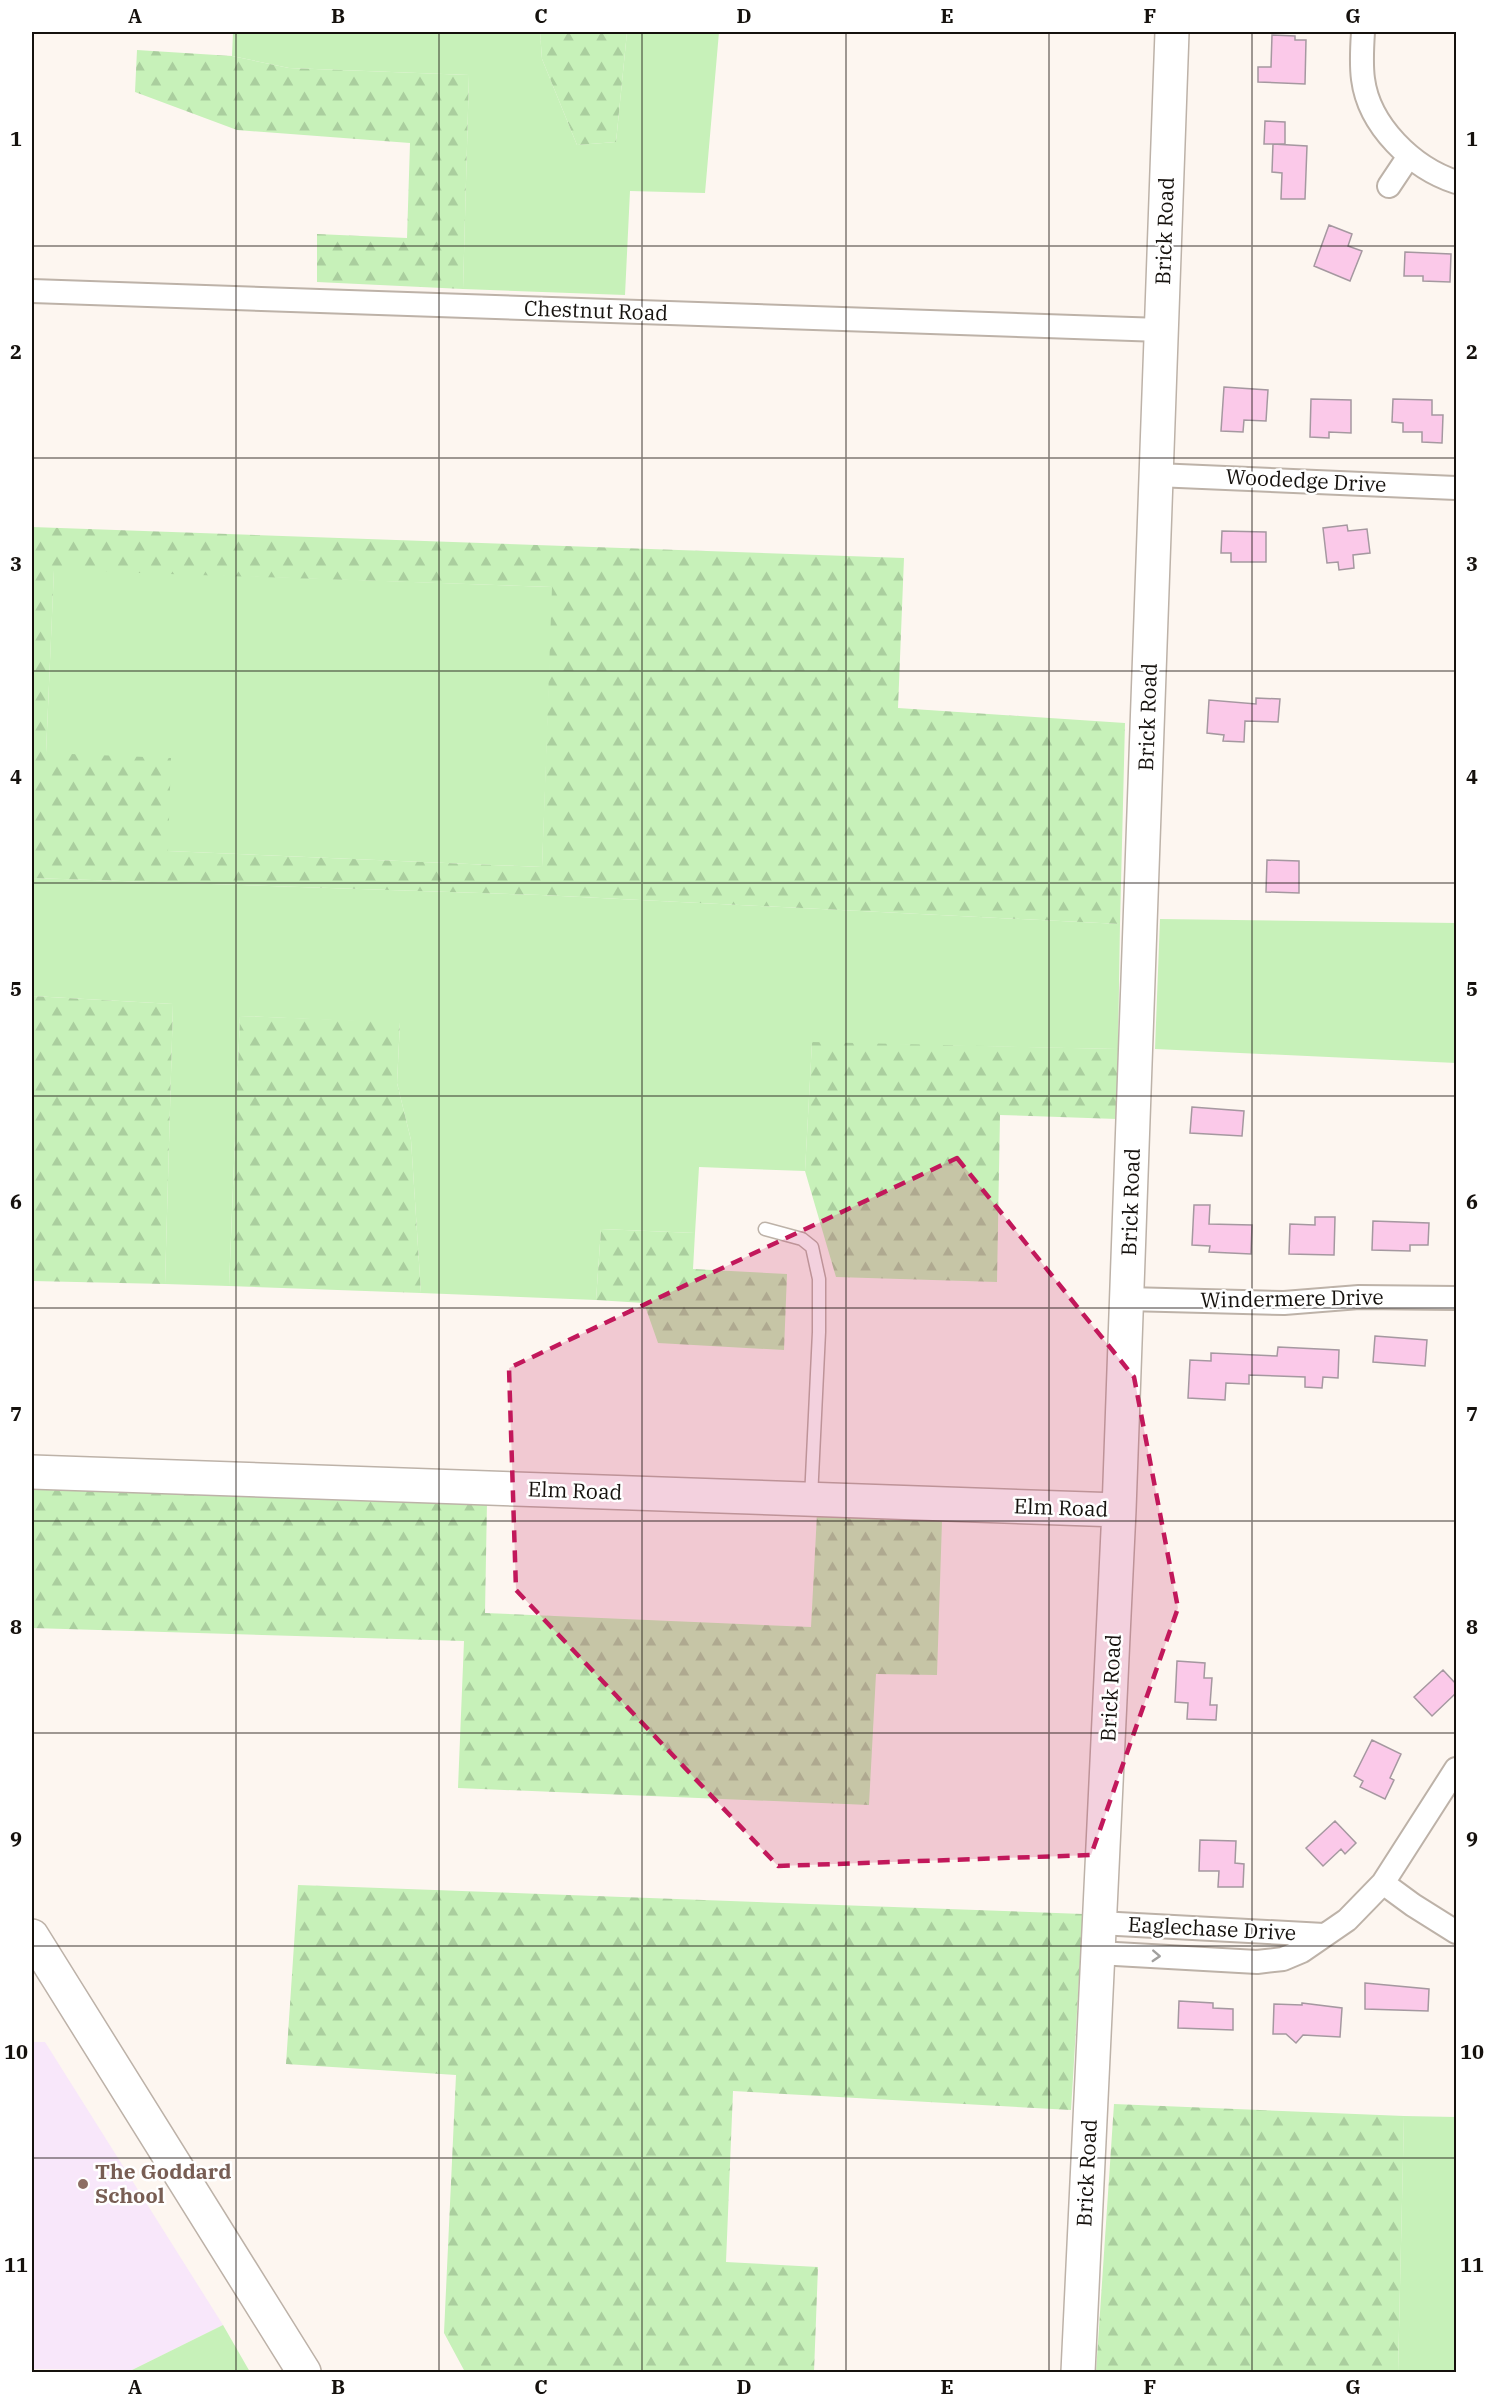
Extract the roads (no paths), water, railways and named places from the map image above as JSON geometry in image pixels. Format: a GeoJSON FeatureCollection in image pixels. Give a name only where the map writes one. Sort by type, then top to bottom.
{"type":"FeatureCollection","features":[{"type":"Feature","properties":{"kind":"street","name":"Brick Road"},"geometry":{"type":"LineString","coordinates":[[1078,2373],[1119,1510],[1172,32]]}},
{"type":"Feature","properties":{"kind":"street"},"geometry":{"type":"LineString","coordinates":[[1363,32],[1363,80],[1369,100],[1391,138],[1409,156],[1456,182]]}},
{"type":"Feature","properties":{"kind":"street"},"geometry":{"type":"LineString","coordinates":[[1389,186],[1409,156]]}},
{"type":"Feature","properties":{"kind":"street","name":"Chestnut Road"},"geometry":{"type":"LineString","coordinates":[[32,291],[1161,330]]}},
{"type":"Feature","properties":{"kind":"street","name":"Woodedge Drive"},"geometry":{"type":"LineString","coordinates":[[1156,475],[1456,488]]}},
{"type":"Feature","properties":{"kind":"street","name":"Windermere Drive"},"geometry":{"type":"LineString","coordinates":[[1127,1299],[1284,1303],[1359,1297],[1456,1298]]}},
{"type":"Feature","properties":{"kind":"street","name":"Elm Road"},"geometry":{"type":"LineString","coordinates":[[32,1472],[1119,1510]]}},
{"type":"Feature","properties":{"kind":"street"},"geometry":{"type":"LineString","coordinates":[[1099,1938],[1257,1962],[1283,1959],[1302,1951],[1347,1920],[1383,1883],[1456,1769]]}},
{"type":"Feature","properties":{"kind":"street"},"geometry":{"type":"LineString","coordinates":[[1383,1883],[1456,1932]]}},
{"type":"Feature","properties":{"kind":"street","name":"Eaglechase Drive"},"geometry":{"type":"LineString","coordinates":[[1099,1938],[1324,1935]]}},
{"type":"Feature","properties":{"kind":"street"},"geometry":{"type":"LineString","coordinates":[[32,1936],[304,2373]]}},
{"type":"Feature","properties":{"kind":"lane"},"geometry":{"type":"LineString","coordinates":[[765,1229],[802,1239],[812,1247],[819,1279],[819,1332],[811,1499]]}},
{"type":"Feature","properties":{"kind":"place","name":"The Goddard School"},"geometry":{"type":"Point","coordinates":[83,2184]}}]}
